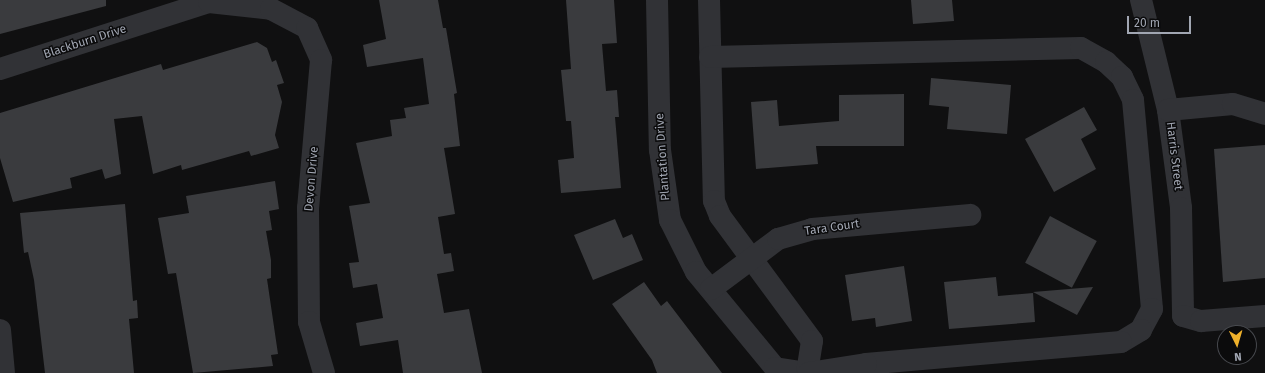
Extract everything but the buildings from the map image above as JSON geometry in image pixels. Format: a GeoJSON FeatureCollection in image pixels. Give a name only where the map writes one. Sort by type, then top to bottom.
{"type":"FeatureCollection","features":[{"type":"Feature","properties":{"kind":"street","name":"Plantation Drive"},"geometry":{"type":"LineString","coordinates":[[657,0],[660,150],[665,204],[693,266],[775,368],[807,373],[866,364],[1120,342],[1141,330],[1152,308],[1133,100],[1122,77],[1106,62],[1081,48],[710,57]]}},
{"type":"Feature","properties":{"kind":"street"},"geometry":{"type":"LineString","coordinates":[[709,0],[714,201],[720,216],[812,341],[807,373]]}},
{"type":"Feature","properties":{"kind":"street","name":"Harris Street"},"geometry":{"type":"LineString","coordinates":[[1141,0],[1168,110],[1181,208],[1183,316],[1201,321],[1265,316]]}},
{"type":"Feature","properties":{"kind":"street","name":"Blackburn Drive"},"geometry":{"type":"LineString","coordinates":[[0,69],[168,7],[209,1],[270,9]]}},
{"type":"Feature","properties":{"kind":"street","name":"Devon Drive"},"geometry":{"type":"LineString","coordinates":[[270,9],[307,28],[321,60],[308,208],[309,314],[324,373]]}},
{"type":"Feature","properties":{"kind":"street"},"geometry":{"type":"LineString","coordinates":[[1168,110],[1233,104],[1265,114]]}},
{"type":"Feature","properties":{"kind":"street","name":"Tara Court"},"geometry":{"type":"LineString","coordinates":[[711,289],[778,239],[812,229],[970,215]]}},
{"type":"Feature","properties":{"kind":"street"},"geometry":{"type":"LineString","coordinates":[[0,330],[4,373]]}}]}
